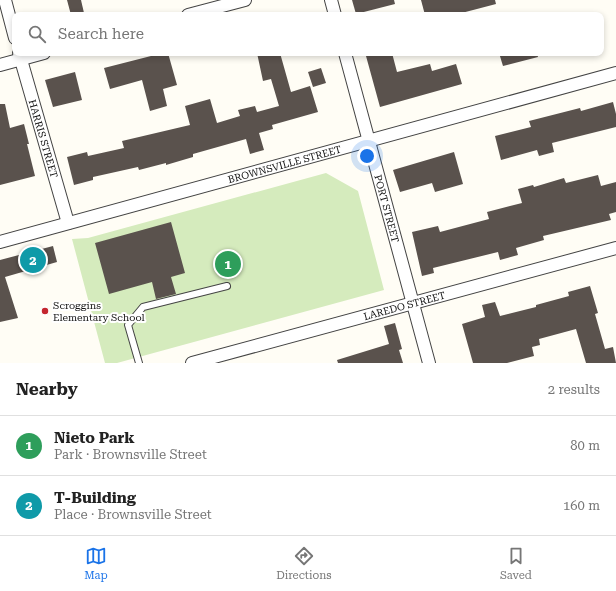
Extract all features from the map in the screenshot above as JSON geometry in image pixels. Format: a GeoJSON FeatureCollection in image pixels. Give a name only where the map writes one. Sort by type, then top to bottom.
{"type":"FeatureCollection","features":[{"type":"Feature","properties":{"kind":"street"},"geometry":{"type":"LineString","coordinates":[[5,0],[12,27]]}},
{"type":"Feature","properties":{"kind":"street"},"geometry":{"type":"LineString","coordinates":[[199,12],[245,0]]}},
{"type":"Feature","properties":{"kind":"street"},"geometry":{"type":"LineString","coordinates":[[331,0],[334,12]]}},
{"type":"Feature","properties":{"kind":"street"},"geometry":{"type":"LineString","coordinates":[[0,65],[20,56]]}},
{"type":"Feature","properties":{"kind":"street","name":"HARRIS STREET"},"geometry":{"type":"LineString","coordinates":[[20,56],[68,223]]}},
{"type":"Feature","properties":{"kind":"street","name":"PORT STREET"},"geometry":{"type":"LineString","coordinates":[[347,56],[429,363]]}},
{"type":"Feature","properties":{"kind":"street","name":"BROWNSVILLE STREET"},"geometry":{"type":"LineString","coordinates":[[0,242],[616,73]]}},
{"type":"Feature","properties":{"kind":"street","name":"LAREDO STREET"},"geometry":{"type":"LineString","coordinates":[[192,363],[616,248]]}},
{"type":"Feature","properties":{"kind":"lane"},"geometry":{"type":"LineString","coordinates":[[139,363],[128,325],[143,308],[227,286]]}},
{"type":"Feature","properties":{"kind":"green space"},"geometry":{"type":"Polygon","coordinates":[[[326,173],[358,191],[384,290],[117,363],[105,363],[72,239],[88,238],[326,173]]]}},
{"type":"Feature","properties":{"kind":"building"},"geometry":{"type":"Polygon","coordinates":[[[67,0],[81,0],[84,12],[70,12],[67,0]]]}},
{"type":"Feature","properties":{"kind":"building"},"geometry":{"type":"Polygon","coordinates":[[[352,0],[394,0],[395,4],[364,12],[355,12],[352,0]]]}},
{"type":"Feature","properties":{"kind":"building"},"geometry":{"type":"Polygon","coordinates":[[[421,0],[495,0],[496,4],[465,12],[424,12],[421,0]]]}},
{"type":"Feature","properties":{"kind":"building"},"geometry":{"type":"Polygon","coordinates":[[[151,56],[169,56],[177,85],[163,89],[167,106],[150,111],[142,80],[110,89],[104,68],[151,56]]]}},
{"type":"Feature","properties":{"kind":"building"},"geometry":{"type":"Polygon","coordinates":[[[258,56],[281,56],[291,92],[310,86],[318,112],[272,125],[273,129],[259,133],[264,150],[250,154],[246,139],[193,154],[193,157],[166,165],[166,163],[139,170],[138,167],[93,177],[93,180],[74,185],[67,157],[87,152],[88,156],[124,148],[122,141],[190,125],[185,106],[210,99],[217,123],[240,116],[238,110],[255,106],[257,112],[279,106],[271,79],[263,81],[258,56]]]}},
{"type":"Feature","properties":{"kind":"building"},"geometry":{"type":"Polygon","coordinates":[[[366,56],[393,56],[397,72],[430,64],[432,71],[456,64],[462,84],[380,107],[366,56]]]}},
{"type":"Feature","properties":{"kind":"building"},"geometry":{"type":"Polygon","coordinates":[[[500,56],[538,56],[538,57],[503,66],[500,56]]]}},
{"type":"Feature","properties":{"kind":"building"},"geometry":{"type":"Polygon","coordinates":[[[321,68],[326,83],[313,87],[308,72],[321,68]]]}},
{"type":"Feature","properties":{"kind":"building"},"geometry":{"type":"Polygon","coordinates":[[[75,72],[82,100],[53,107],[45,80],[75,72]]]}},
{"type":"Feature","properties":{"kind":"building"},"geometry":{"type":"Polygon","coordinates":[[[613,102],[616,114],[616,127],[552,143],[554,152],[539,156],[537,150],[501,160],[495,136],[531,127],[529,121],[580,108],[581,111],[613,102]]]}},
{"type":"Feature","properties":{"kind":"building"},"geometry":{"type":"Polygon","coordinates":[[[0,104],[5,104],[10,128],[24,124],[29,144],[27,144],[35,176],[0,185],[0,104]]]}},
{"type":"Feature","properties":{"kind":"building"},"geometry":{"type":"Polygon","coordinates":[[[454,152],[463,184],[435,192],[432,183],[400,192],[393,170],[454,152]]]}},
{"type":"Feature","properties":{"kind":"building"},"geometry":{"type":"Polygon","coordinates":[[[598,175],[601,186],[616,182],[616,212],[609,214],[611,220],[543,236],[544,240],[516,248],[518,255],[500,260],[498,252],[433,268],[434,273],[422,276],[412,232],[438,226],[440,232],[489,219],[487,212],[522,203],[518,189],[533,185],[534,187],[564,178],[566,183],[598,175]]]}},
{"type":"Feature","properties":{"kind":"building"},"geometry":{"type":"Polygon","coordinates":[[[171,222],[185,273],[171,277],[176,294],[156,299],[152,282],[109,294],[95,243],[171,222]]]}},
{"type":"Feature","properties":{"kind":"building"},"geometry":{"type":"Polygon","coordinates":[[[53,246],[57,262],[5,277],[18,318],[0,322],[0,260],[53,246]]]}},
{"type":"Feature","properties":{"kind":"building"},"geometry":{"type":"Polygon","coordinates":[[[590,286],[598,313],[595,314],[605,349],[613,347],[616,363],[586,363],[576,329],[539,339],[540,345],[532,347],[534,356],[507,363],[473,363],[462,324],[485,317],[482,305],[495,302],[500,316],[536,307],[536,305],[569,296],[568,292],[590,286]]]}},
{"type":"Feature","properties":{"kind":"building"},"geometry":{"type":"Polygon","coordinates":[[[395,323],[402,349],[399,350],[403,363],[338,363],[337,360],[389,344],[384,326],[395,323]]]}},
{"type":"Feature","properties":{"kind":"place","name":"T-Building"},"geometry":{"type":"Point","coordinates":[33,260]}},
{"type":"Feature","properties":{"kind":"place","name":"Nieto Park"},"geometry":{"type":"Point","coordinates":[228,264]}},
{"type":"Feature","properties":{"kind":"place","name":"Scroggins Elementary School"},"geometry":{"type":"Point","coordinates":[45,311]}}]}
